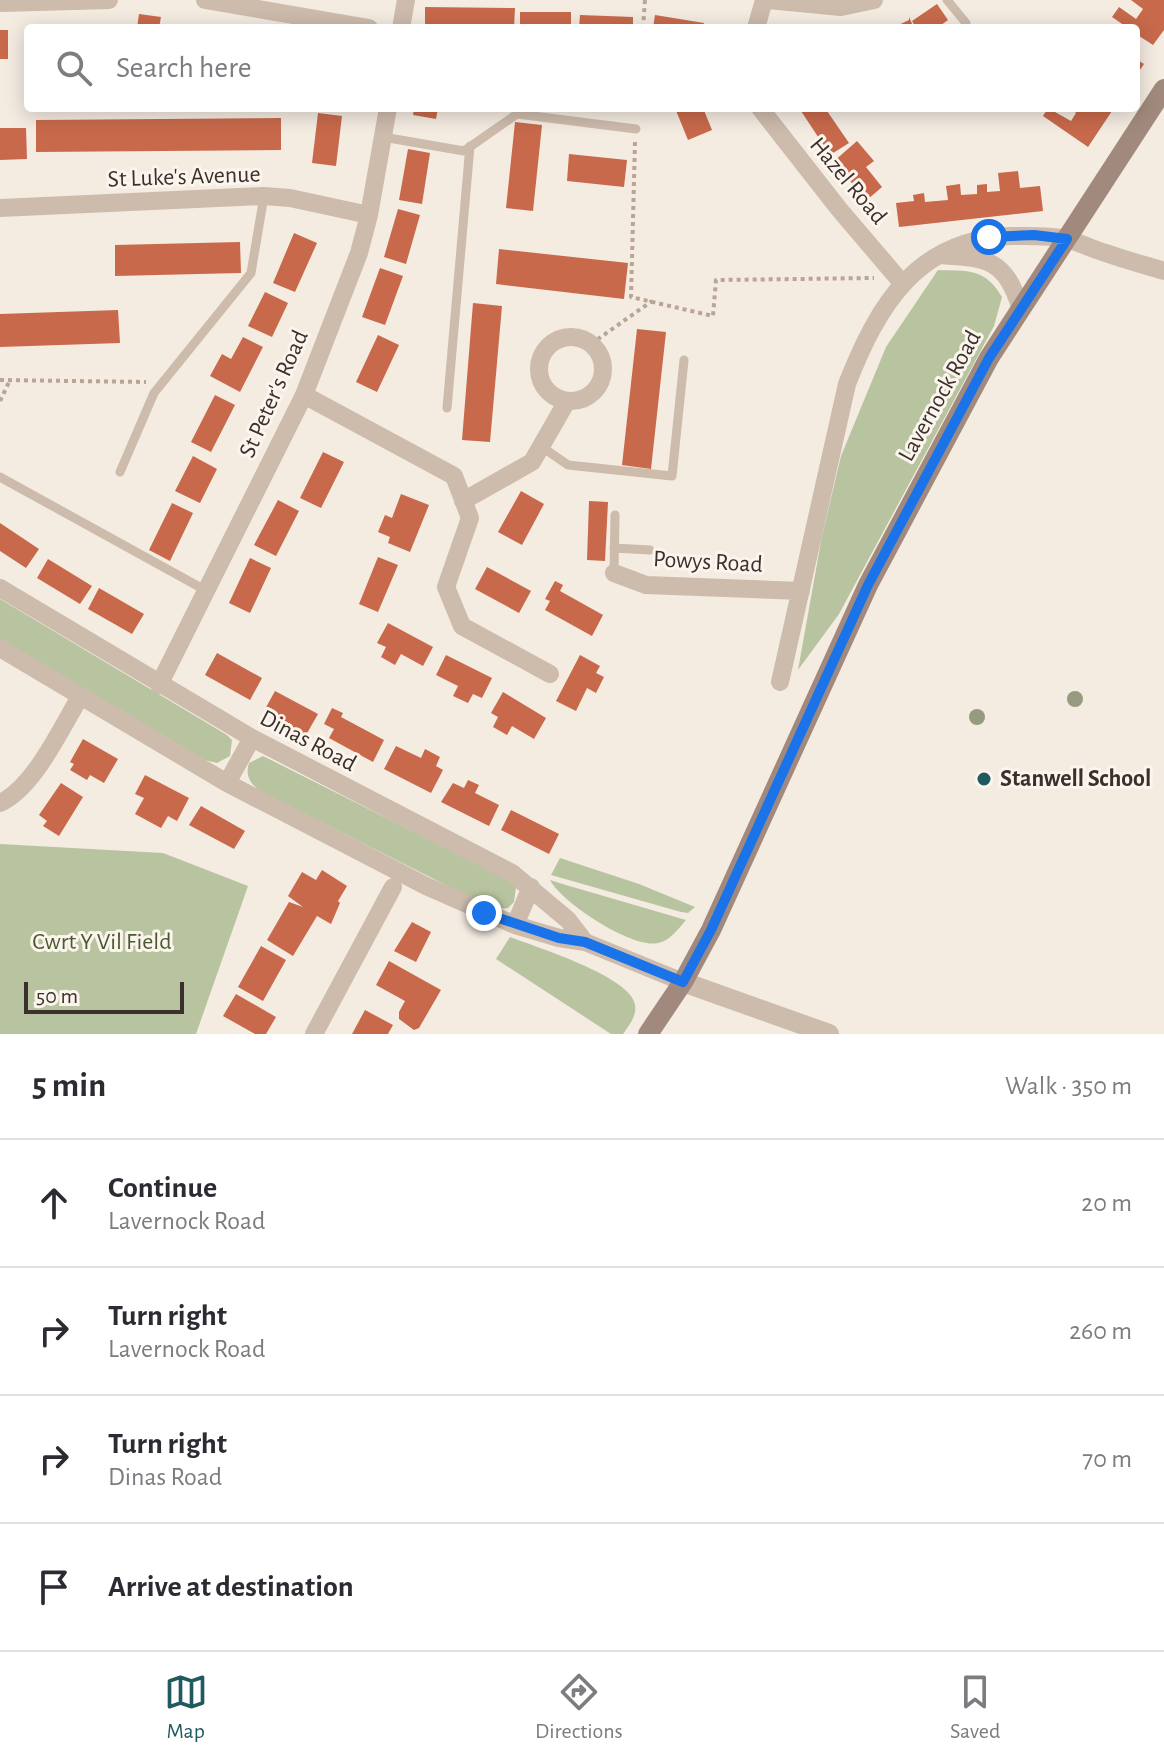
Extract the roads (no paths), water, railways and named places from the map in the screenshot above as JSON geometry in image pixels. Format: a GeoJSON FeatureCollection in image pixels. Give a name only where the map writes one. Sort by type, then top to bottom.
{"type":"FeatureCollection","features":[{"type":"Feature","properties":{"kind":"main road","name":"Lavernock Road"},"geometry":{"type":"LineString","coordinates":[[648,1034],[683,982],[711,930],[868,585],[989,358],[1164,89]]}},
{"type":"Feature","properties":{"kind":"street"},"geometry":{"type":"LineString","coordinates":[[0,3],[109,0]]}},
{"type":"Feature","properties":{"kind":"street"},"geometry":{"type":"LineString","coordinates":[[205,0],[346,24]]}},
{"type":"Feature","properties":{"kind":"street"},"geometry":{"type":"LineString","coordinates":[[402,24],[406,0]]}},
{"type":"Feature","properties":{"kind":"street"},"geometry":{"type":"LineString","coordinates":[[758,24],[771,1],[841,7],[874,0]]}},
{"type":"Feature","properties":{"kind":"street","name":"St Peter's Road"},"geometry":{"type":"LineString","coordinates":[[159,685],[304,395],[359,253],[387,112]]}},
{"type":"Feature","properties":{"kind":"street","name":"Hazel Road"},"geometry":{"type":"LineString","coordinates":[[763,112],[899,280]]}},
{"type":"Feature","properties":{"kind":"street","name":"St Luke's Avenue"},"geometry":{"type":"LineString","coordinates":[[0,208],[264,196],[290,198],[369,215]]}},
{"type":"Feature","properties":{"kind":"street"},"geometry":{"type":"LineString","coordinates":[[780,682],[847,384],[860,352],[899,280],[935,255],[989,237],[1034,235],[1067,239],[1164,271]]}},
{"type":"Feature","properties":{"kind":"street"},"geometry":{"type":"LineString","coordinates":[[935,255],[985,261],[1000,269],[1013,284],[1021,309]]}},
{"type":"Feature","properties":{"kind":"street"},"geometry":{"type":"LineString","coordinates":[[571,337],[591,344],[602,362],[600,382],[587,397],[567,401],[547,392],[542,383],[539,362],[551,344],[571,337]]}},
{"type":"Feature","properties":{"kind":"street"},"geometry":{"type":"LineString","coordinates":[[304,395],[454,476],[470,518],[446,587],[462,626],[550,674]]}},
{"type":"Feature","properties":{"kind":"street"},"geometry":{"type":"LineString","coordinates":[[463,501],[532,462],[567,401]]}},
{"type":"Feature","properties":{"kind":"street","name":"Powys Road"},"geometry":{"type":"LineString","coordinates":[[614,573],[646,585],[801,591]]}},
{"type":"Feature","properties":{"kind":"street","name":"Dinas Road"},"geometry":{"type":"LineString","coordinates":[[0,588],[252,738],[512,873],[568,920],[585,942]]}},
{"type":"Feature","properties":{"kind":"street","name":"Dinas Road"},"geometry":{"type":"LineString","coordinates":[[0,648],[227,783],[426,886],[515,925],[585,942],[683,982]]}},
{"type":"Feature","properties":{"kind":"street"},"geometry":{"type":"LineString","coordinates":[[0,803],[19,790],[33,773],[80,697]]}},
{"type":"Feature","properties":{"kind":"street"},"geometry":{"type":"LineString","coordinates":[[227,783],[252,738]]}},
{"type":"Feature","properties":{"kind":"street"},"geometry":{"type":"LineString","coordinates":[[314,1034],[393,887]]}},
{"type":"Feature","properties":{"kind":"street"},"geometry":{"type":"LineString","coordinates":[[515,925],[531,887]]}},
{"type":"Feature","properties":{"kind":"street"},"geometry":{"type":"LineString","coordinates":[[683,982],[829,1034]]}},
{"type":"Feature","properties":{"kind":"lane"},"geometry":{"type":"LineString","coordinates":[[947,0],[966,24]]}},
{"type":"Feature","properties":{"kind":"lane"},"geometry":{"type":"LineString","coordinates":[[383,137],[464,151],[517,114],[636,129]]}},
{"type":"Feature","properties":{"kind":"lane"},"geometry":{"type":"LineString","coordinates":[[447,408],[470,146]]}},
{"type":"Feature","properties":{"kind":"lane"},"geometry":{"type":"LineString","coordinates":[[120,472],[154,393],[251,273],[264,196]]}},
{"type":"Feature","properties":{"kind":"lane"},"geometry":{"type":"LineString","coordinates":[[542,447],[568,465],[672,476],[684,360]]}},
{"type":"Feature","properties":{"kind":"lane"},"geometry":{"type":"LineString","coordinates":[[0,477],[205,590]]}},
{"type":"Feature","properties":{"kind":"lane"},"geometry":{"type":"LineString","coordinates":[[614,573],[615,515]]}},
{"type":"Feature","properties":{"kind":"lane"},"geometry":{"type":"LineString","coordinates":[[614,548],[650,550]]}},
{"type":"Feature","properties":{"kind":"place","name":"Stanwell School"},"geometry":{"type":"Point","coordinates":[984,779]}},
{"type":"Feature","properties":{"kind":"park label","name":"Cwrt Y Vil Field"},"geometry":{"type":"Point","coordinates":[102,942]}}]}
